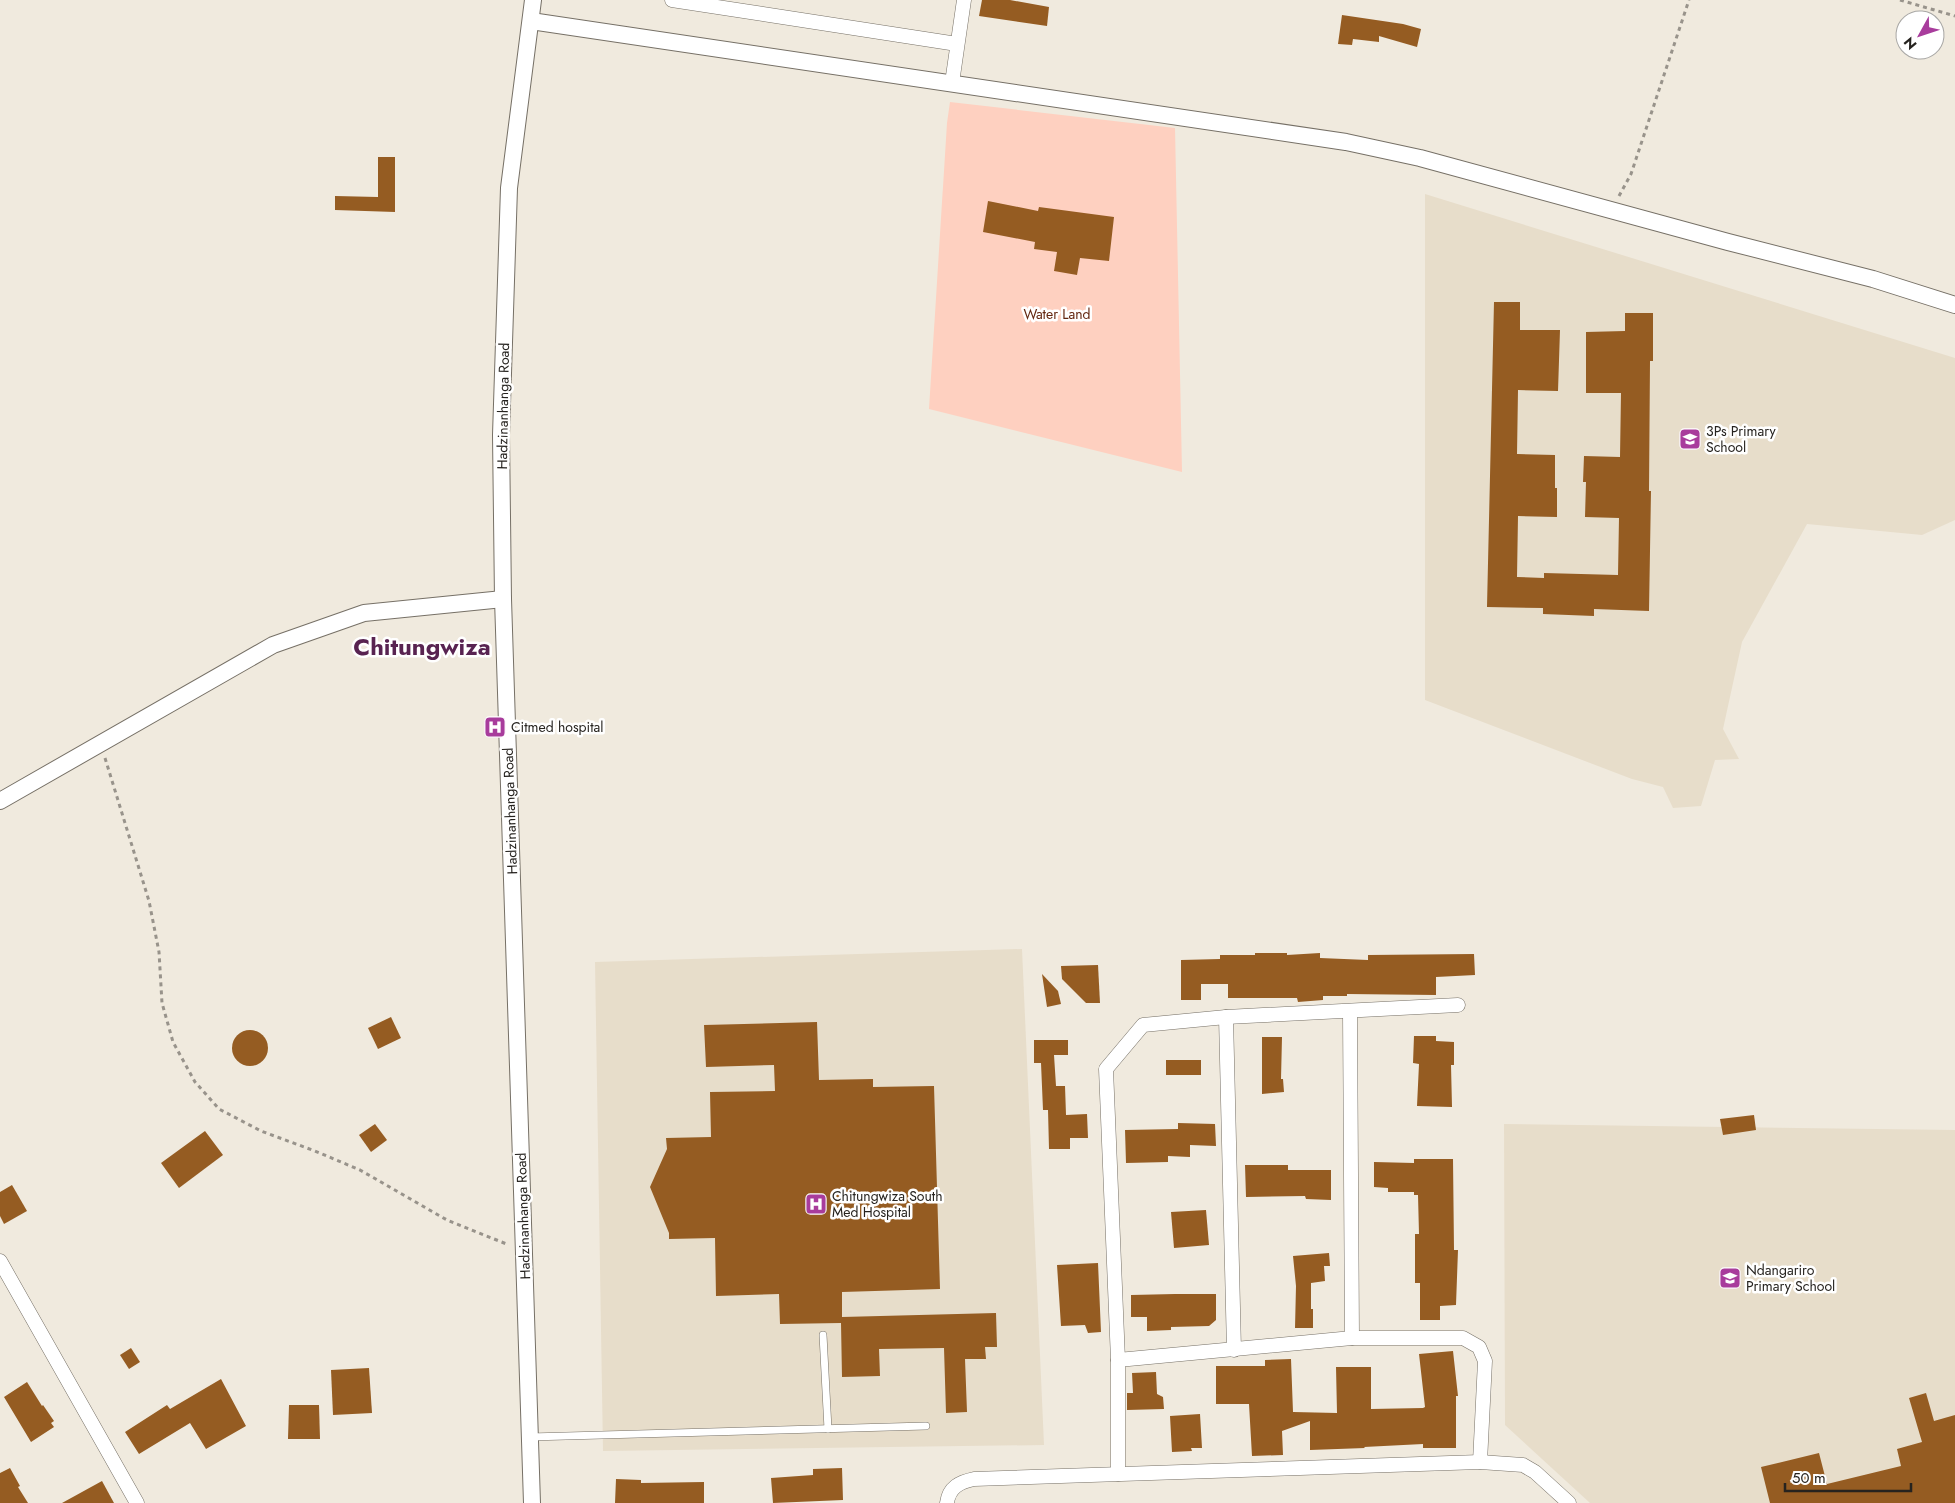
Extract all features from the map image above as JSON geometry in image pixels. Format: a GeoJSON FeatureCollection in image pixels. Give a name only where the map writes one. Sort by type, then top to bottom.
{"type":"FeatureCollection","features":[{"type":"Feature","properties":{"kind":"street","name":"Hadzinanhanga Road"},"geometry":{"type":"LineString","coordinates":[[532,1503],[503,599],[501,435],[509,188],[533,0]]}},
{"type":"Feature","properties":{"kind":"street"},"geometry":{"type":"LineString","coordinates":[[672,0],[957,44]]}},
{"type":"Feature","properties":{"kind":"street"},"geometry":{"type":"LineString","coordinates":[[952,83],[964,0]]}},
{"type":"Feature","properties":{"kind":"street"},"geometry":{"type":"LineString","coordinates":[[530,21],[1346,142],[1420,158],[1728,242],[1873,279],[1955,305]]}},
{"type":"Feature","properties":{"kind":"street"},"geometry":{"type":"LineString","coordinates":[[0,801],[273,645],[364,613],[503,599]]}},
{"type":"Feature","properties":{"kind":"street"},"geometry":{"type":"LineString","coordinates":[[1118,1474],[1118,1360],[1106,1069],[1143,1025],[1226,1017],[1458,1005]]}},
{"type":"Feature","properties":{"kind":"street"},"geometry":{"type":"LineString","coordinates":[[1350,1011],[1352,1338]]}},
{"type":"Feature","properties":{"kind":"street"},"geometry":{"type":"LineString","coordinates":[[1226,1017],[1234,1350]]}},
{"type":"Feature","properties":{"kind":"street"},"geometry":{"type":"LineString","coordinates":[[0,1261],[138,1503]]}},
{"type":"Feature","properties":{"kind":"street"},"geometry":{"type":"LineString","coordinates":[[1118,1360],[1352,1338],[1463,1338],[1479,1347],[1485,1361],[1480,1462]]}},
{"type":"Feature","properties":{"kind":"street"},"geometry":{"type":"LineString","coordinates":[[947,1503],[950,1491],[956,1486],[974,1479],[1480,1462],[1523,1465],[1535,1472],[1569,1503]]}},
{"type":"Feature","properties":{"kind":"lane"},"geometry":{"type":"LineString","coordinates":[[823,1335],[828,1429]]}},
{"type":"Feature","properties":{"kind":"lane"},"geometry":{"type":"LineString","coordinates":[[530,1437],[926,1426]]}},
{"type":"Feature","properties":{"kind":"path"},"geometry":{"type":"LineString","coordinates":[[1612,210],[1631,174],[1689,0]]}},
{"type":"Feature","properties":{"kind":"path"},"geometry":{"type":"LineString","coordinates":[[1900,0],[1955,16]]}},
{"type":"Feature","properties":{"kind":"path"},"geometry":{"type":"LineString","coordinates":[[101,743],[149,901],[159,952],[162,1003],[173,1042],[195,1082],[219,1109],[261,1131],[360,1170],[448,1220],[524,1251]]}},
{"type":"Feature","properties":{"kind":"shaded area","name":"3Ps Primary School"},"geometry":{"type":"Polygon","coordinates":[[[1425,194],[1955,358],[1955,520],[1922,535],[1807,524],[1742,642],[1723,729],[1739,759],[1715,760],[1701,806],[1673,808],[1663,787],[1632,779],[1425,700],[1425,194]]]}},
{"type":"Feature","properties":{"kind":"shaded area","name":"Chitungwiza South Med Hospital"},"geometry":{"type":"Polygon","coordinates":[[[1022,949],[1044,1445],[603,1451],[595,962],[1022,949]]]}},
{"type":"Feature","properties":{"kind":"shaded area","name":"Ndangariro Primary School"},"geometry":{"type":"Polygon","coordinates":[[[1504,1124],[1955,1130],[1955,1503],[1590,1503],[1505,1425],[1504,1124]]]}},
{"type":"Feature","properties":{"kind":"green space","name":"Water Land"},"geometry":{"type":"Polygon","coordinates":[[[950,102],[1175,128],[1182,472],[929,409],[947,123],[950,102]]]}},
{"type":"Feature","properties":{"kind":"building"},"geometry":{"type":"Polygon","coordinates":[[[982,0],[1010,0],[1049,7],[1047,26],[979,16],[982,0]]]}},
{"type":"Feature","properties":{"kind":"building"},"geometry":{"type":"Polygon","coordinates":[[[1342,15],[1403,24],[1421,29],[1417,47],[1379,36],[1379,42],[1353,39],[1352,45],[1338,44],[1342,15]]]}},
{"type":"Feature","properties":{"kind":"building"},"geometry":{"type":"Polygon","coordinates":[[[378,157],[395,157],[395,212],[335,210],[335,196],[378,197],[378,157]]]}},
{"type":"Feature","properties":{"kind":"building"},"geometry":{"type":"Polygon","coordinates":[[[988,201],[1038,211],[1039,207],[1114,217],[1109,261],[1080,258],[1077,275],[1054,271],[1057,252],[1034,249],[1035,242],[983,232],[988,201]]]}},
{"type":"Feature","properties":{"kind":"building"},"geometry":{"type":"Polygon","coordinates":[[[1494,302],[1520,302],[1520,330],[1560,330],[1558,391],[1518,390],[1517,454],[1555,455],[1557,517],[1518,516],[1517,577],[1544,578],[1544,573],[1618,575],[1619,518],[1585,517],[1586,482],[1583,482],[1584,456],[1620,457],[1621,393],[1586,393],[1586,332],[1625,331],[1625,313],[1653,313],[1653,361],[1650,361],[1649,491],[1651,491],[1649,611],[1594,609],[1594,616],[1543,614],[1543,608],[1487,607],[1494,302]]]}},
{"type":"Feature","properties":{"kind":"building"},"geometry":{"type":"Polygon","coordinates":[[[1255,953],[1287,953],[1287,955],[1320,953],[1320,958],[1368,960],[1368,955],[1474,954],[1475,975],[1436,977],[1436,995],[1347,994],[1347,996],[1323,996],[1323,1000],[1298,1002],[1297,998],[1228,998],[1228,984],[1201,984],[1201,1000],[1181,1000],[1181,960],[1220,959],[1220,955],[1255,955],[1255,953]]]}},
{"type":"Feature","properties":{"kind":"building"},"geometry":{"type":"Polygon","coordinates":[[[1098,965],[1100,1003],[1086,1003],[1062,979],[1061,966],[1098,965]]]}},
{"type":"Feature","properties":{"kind":"building"},"geometry":{"type":"Polygon","coordinates":[[[1042,974],[1058,991],[1061,1004],[1047,1007],[1042,974]]]}},
{"type":"Feature","properties":{"kind":"building"},"geometry":{"type":"Polygon","coordinates":[[[391,1017],[401,1038],[378,1049],[368,1028],[391,1017]]]}},
{"type":"Feature","properties":{"kind":"building"},"geometry":{"type":"Polygon","coordinates":[[[817,1022],[819,1080],[873,1079],[873,1087],[934,1086],[940,1289],[842,1292],[842,1317],[996,1313],[997,1347],[985,1347],[986,1359],[965,1359],[967,1412],[946,1413],[944,1348],[879,1349],[880,1376],[842,1377],[841,1323],[780,1324],[779,1294],[716,1296],[715,1238],[669,1239],[669,1233],[650,1187],[667,1149],[666,1138],[711,1137],[710,1092],[775,1091],[774,1065],[706,1067],[704,1025],[817,1022]]]}},
{"type":"Feature","properties":{"kind":"building"},"geometry":{"type":"Polygon","coordinates":[[[250,1030],[257,1031],[263,1035],[267,1041],[267,1055],[263,1061],[257,1065],[250,1066],[243,1065],[237,1061],[233,1055],[232,1048],[233,1041],[237,1035],[243,1031],[250,1030]]]}},
{"type":"Feature","properties":{"kind":"building"},"geometry":{"type":"Polygon","coordinates":[[[1414,1036],[1436,1036],[1436,1041],[1454,1042],[1454,1065],[1451,1065],[1452,1107],[1417,1106],[1419,1064],[1413,1063],[1414,1036]]]}},
{"type":"Feature","properties":{"kind":"building"},"geometry":{"type":"Polygon","coordinates":[[[1262,1037],[1282,1037],[1281,1079],[1283,1079],[1284,1092],[1262,1094],[1262,1037]]]}},
{"type":"Feature","properties":{"kind":"building"},"geometry":{"type":"Polygon","coordinates":[[[1034,1040],[1068,1040],[1068,1055],[1054,1055],[1056,1086],[1065,1086],[1066,1115],[1087,1114],[1088,1138],[1070,1138],[1070,1149],[1049,1149],[1048,1110],[1043,1110],[1041,1063],[1034,1063],[1034,1040]]]}},
{"type":"Feature","properties":{"kind":"building"},"geometry":{"type":"Polygon","coordinates":[[[1166,1060],[1201,1060],[1201,1075],[1166,1075],[1166,1060]]]}},
{"type":"Feature","properties":{"kind":"building"},"geometry":{"type":"Polygon","coordinates":[[[1754,1115],[1756,1130],[1723,1135],[1720,1119],[1754,1115]]]}},
{"type":"Feature","properties":{"kind":"building"},"geometry":{"type":"Polygon","coordinates":[[[1178,1123],[1215,1124],[1216,1146],[1190,1145],[1190,1157],[1168,1156],[1168,1162],[1126,1163],[1125,1130],[1178,1129],[1178,1123]]]}},
{"type":"Feature","properties":{"kind":"building"},"geometry":{"type":"Polygon","coordinates":[[[375,1124],[387,1140],[371,1152],[359,1135],[375,1124]]]}},
{"type":"Feature","properties":{"kind":"building"},"geometry":{"type":"Polygon","coordinates":[[[205,1131],[223,1155],[179,1188],[161,1163],[205,1131]]]}},
{"type":"Feature","properties":{"kind":"building"},"geometry":{"type":"Polygon","coordinates":[[[1414,1159],[1453,1159],[1454,1250],[1458,1250],[1456,1305],[1440,1306],[1440,1320],[1420,1320],[1420,1283],[1415,1283],[1415,1234],[1419,1234],[1418,1195],[1414,1195],[1414,1192],[1388,1192],[1388,1188],[1374,1187],[1374,1162],[1414,1163],[1414,1159]]]}},
{"type":"Feature","properties":{"kind":"building"},"geometry":{"type":"Polygon","coordinates":[[[1245,1165],[1288,1165],[1288,1170],[1331,1170],[1331,1200],[1306,1199],[1305,1196],[1246,1197],[1245,1165]]]}},
{"type":"Feature","properties":{"kind":"building"},"geometry":{"type":"Polygon","coordinates":[[[12,1185],[27,1211],[4,1224],[0,1216],[0,1192],[12,1185]]]}},
{"type":"Feature","properties":{"kind":"building"},"geometry":{"type":"Polygon","coordinates":[[[1206,1210],[1209,1245],[1174,1248],[1171,1212],[1206,1210]]]}},
{"type":"Feature","properties":{"kind":"building"},"geometry":{"type":"Polygon","coordinates":[[[1329,1253],[1330,1266],[1324,1266],[1325,1281],[1311,1283],[1313,1328],[1295,1328],[1296,1286],[1293,1256],[1329,1253]]]}},
{"type":"Feature","properties":{"kind":"building"},"geometry":{"type":"Polygon","coordinates":[[[1098,1263],[1101,1332],[1088,1333],[1085,1325],[1061,1326],[1057,1265],[1098,1263]]]}},
{"type":"Feature","properties":{"kind":"building"},"geometry":{"type":"Polygon","coordinates":[[[1216,1294],[1216,1320],[1209,1326],[1171,1327],[1171,1330],[1147,1331],[1147,1317],[1131,1317],[1131,1295],[1216,1294]]]}},
{"type":"Feature","properties":{"kind":"building"},"geometry":{"type":"Polygon","coordinates":[[[131,1348],[140,1362],[129,1369],[120,1355],[131,1348]]]}},
{"type":"Feature","properties":{"kind":"building"},"geometry":{"type":"Polygon","coordinates":[[[1453,1351],[1458,1396],[1456,1396],[1456,1448],[1423,1448],[1423,1444],[1310,1450],[1310,1421],[1282,1431],[1283,1455],[1252,1456],[1249,1404],[1216,1404],[1216,1366],[1265,1366],[1265,1360],[1291,1359],[1293,1412],[1337,1413],[1336,1367],[1371,1367],[1371,1409],[1423,1408],[1425,1407],[1419,1354],[1453,1351]]]}},
{"type":"Feature","properties":{"kind":"building"},"geometry":{"type":"Polygon","coordinates":[[[369,1368],[372,1413],[333,1415],[331,1370],[369,1368]]]}},
{"type":"Feature","properties":{"kind":"building"},"geometry":{"type":"Polygon","coordinates":[[[1156,1372],[1157,1394],[1163,1397],[1164,1409],[1127,1410],[1127,1393],[1133,1393],[1132,1373],[1156,1372]]]}},
{"type":"Feature","properties":{"kind":"building"},"geometry":{"type":"Polygon","coordinates":[[[221,1379],[246,1426],[206,1449],[190,1423],[139,1454],[125,1432],[167,1405],[170,1409],[221,1379]]]}},
{"type":"Feature","properties":{"kind":"building"},"geometry":{"type":"Polygon","coordinates":[[[27,1382],[54,1421],[51,1423],[54,1427],[31,1442],[4,1397],[27,1382]]]}},
{"type":"Feature","properties":{"kind":"building"},"geometry":{"type":"Polygon","coordinates":[[[1926,1393],[1934,1421],[1955,1415],[1955,1503],[1770,1503],[1761,1467],[1819,1453],[1827,1484],[1901,1466],[1897,1449],[1922,1442],[1909,1398],[1926,1393]]]}},
{"type":"Feature","properties":{"kind":"building"},"geometry":{"type":"Polygon","coordinates":[[[289,1405],[319,1405],[320,1439],[288,1439],[289,1405]]]}},
{"type":"Feature","properties":{"kind":"building"},"geometry":{"type":"Polygon","coordinates":[[[1200,1414],[1202,1448],[1191,1448],[1192,1451],[1172,1452],[1170,1416],[1200,1414]]]}},
{"type":"Feature","properties":{"kind":"building"},"geometry":{"type":"Polygon","coordinates":[[[10,1468],[20,1486],[18,1487],[28,1503],[0,1503],[0,1473],[10,1468]]]}},
{"type":"Feature","properties":{"kind":"building"},"geometry":{"type":"Polygon","coordinates":[[[842,1468],[843,1500],[773,1503],[771,1478],[813,1475],[813,1469],[842,1468]]]}},
{"type":"Feature","properties":{"kind":"building"},"geometry":{"type":"Polygon","coordinates":[[[616,1479],[641,1480],[641,1483],[704,1482],[704,1503],[615,1503],[616,1479]]]}},
{"type":"Feature","properties":{"kind":"building"},"geometry":{"type":"Polygon","coordinates":[[[102,1481],[114,1503],[62,1503],[102,1481]]]}},
{"type":"Feature","properties":{"kind":"place","name":"3Ps Primary School"},"geometry":{"type":"Point","coordinates":[1690,439]}},
{"type":"Feature","properties":{"kind":"place","name":"Citmed hospital"},"geometry":{"type":"Point","coordinates":[495,727]}},
{"type":"Feature","properties":{"kind":"place","name":"Chitungwiza South Med Hospital"},"geometry":{"type":"Point","coordinates":[816,1204]}},
{"type":"Feature","properties":{"kind":"place","name":"Ndangariro Primary School"},"geometry":{"type":"Point","coordinates":[1730,1278]}},
{"type":"Feature","properties":{"kind":"district","name":"Chitungwiza"},"geometry":{"type":"Point","coordinates":[422,646]}}]}
